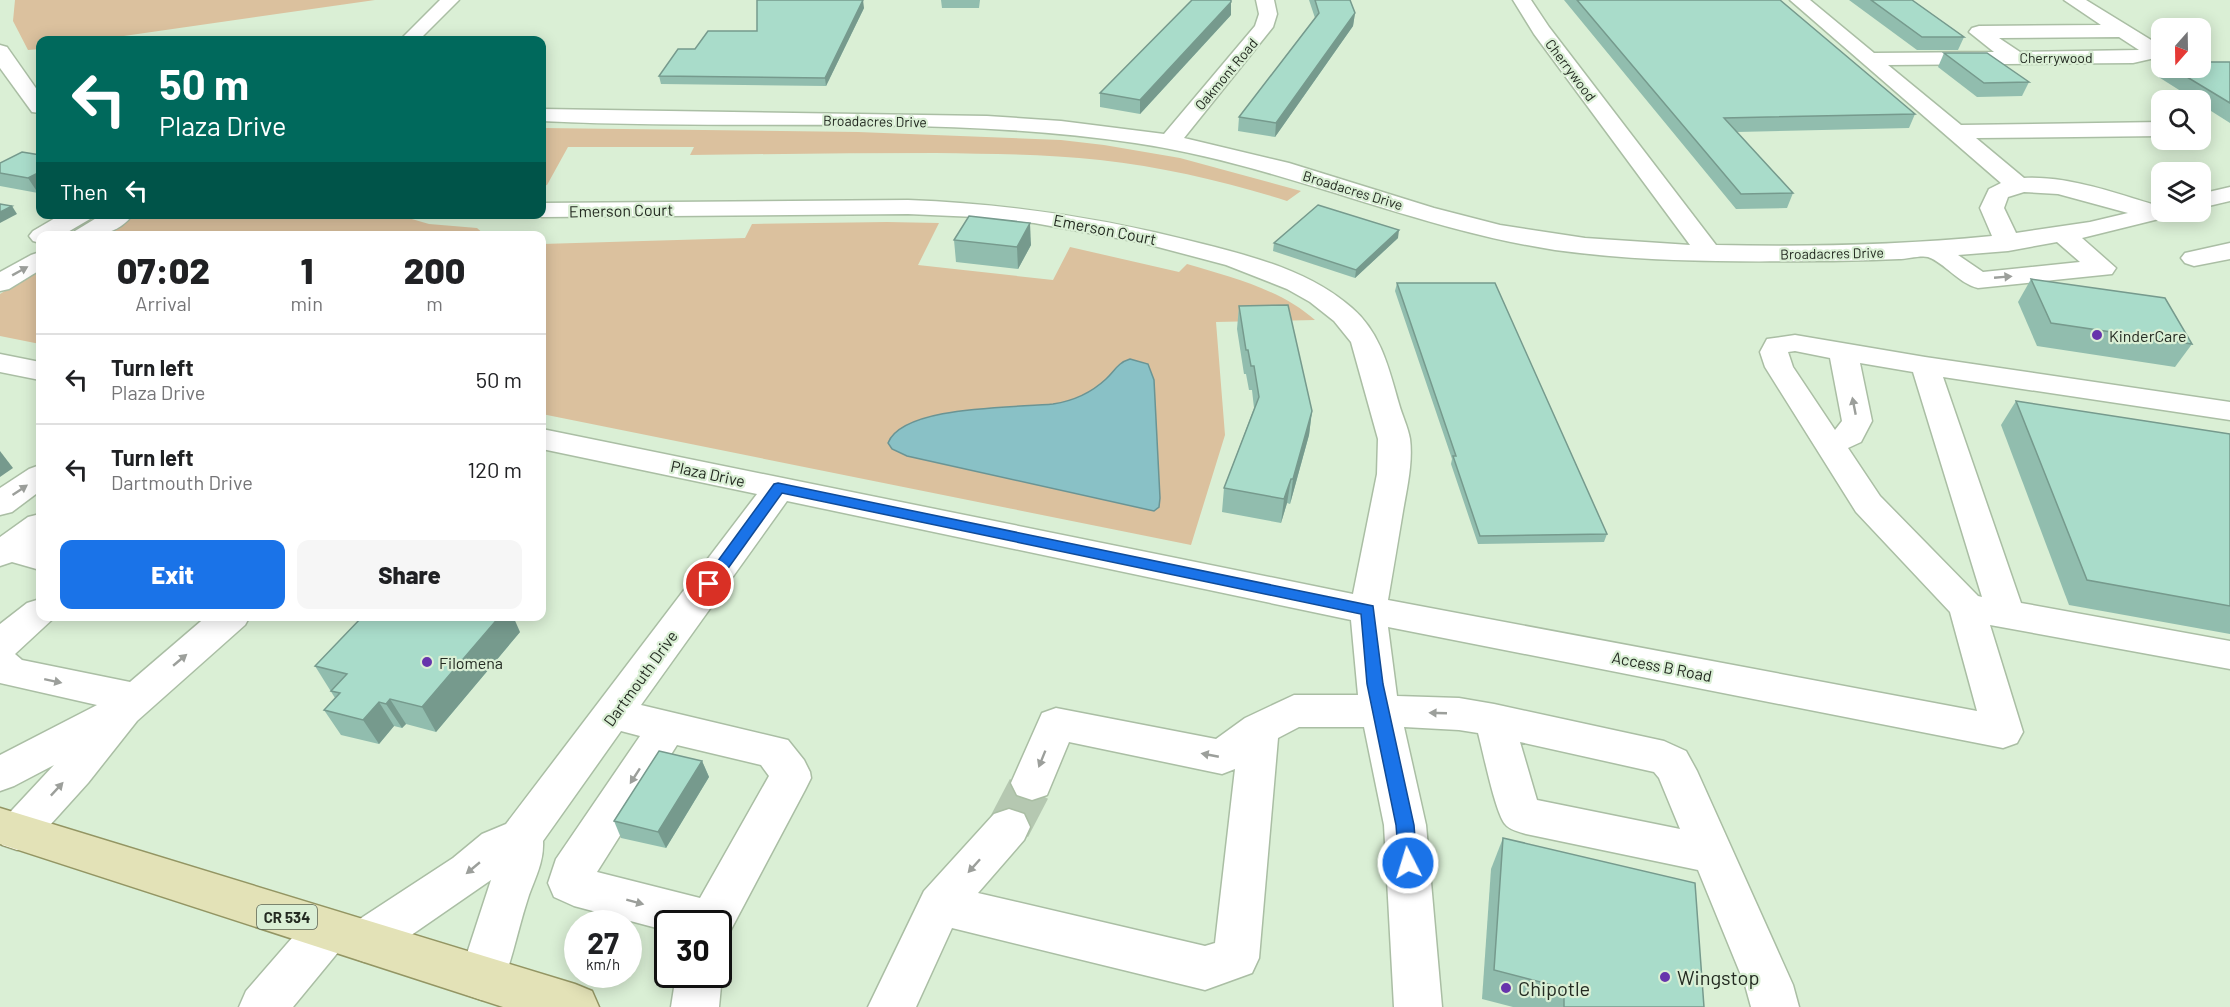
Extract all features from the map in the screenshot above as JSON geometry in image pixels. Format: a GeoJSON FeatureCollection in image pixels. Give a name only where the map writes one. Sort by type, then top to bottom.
{"type":"FeatureCollection","features":[{"type":"Feature","properties":{"kind":"main road","name":"CR 534"},"geometry":{"type":"LineString","coordinates":[[9,829],[575,1007]]}},
{"type":"Feature","properties":{"kind":"street"},"geometry":{"type":"LineString","coordinates":[[413,36],[450,0]]}},
{"type":"Feature","properties":{"kind":"street","name":"Oakmont Road"},"geometry":{"type":"LineString","coordinates":[[1169,142],[1264,27],[1268,14],[1265,0]]}},
{"type":"Feature","properties":{"kind":"street","name":"Cherrywood"},"geometry":{"type":"LineString","coordinates":[[1522,0],[1547,38],[1709,253]]}},
{"type":"Feature","properties":{"kind":"street"},"geometry":{"type":"LineString","coordinates":[[1799,0],[2019,186]]}},
{"type":"Feature","properties":{"kind":"street","name":"Cherrywood"},"geometry":{"type":"LineString","coordinates":[[1869,59],[2133,57],[2148,54],[2149,46],[2073,0]]}},
{"type":"Feature","properties":{"kind":"street"},"geometry":{"type":"LineString","coordinates":[[2014,57],[1979,32],[2124,31]]}},
{"type":"Feature","properties":{"kind":"street"},"geometry":{"type":"LineString","coordinates":[[0,51],[36,102]]}},
{"type":"Feature","properties":{"kind":"street","name":"Broadacres Drive"},"geometry":{"type":"LineString","coordinates":[[546,115],[1024,124],[1169,142],[1275,166],[1468,225],[1519,236],[1617,250],[1815,254],[1933,249],[2008,243],[2092,229],[2151,214]]}},
{"type":"Feature","properties":{"kind":"street"},"geometry":{"type":"LineString","coordinates":[[1955,132],[2151,129]]}},
{"type":"Feature","properties":{"kind":"street"},"geometry":{"type":"LineString","coordinates":[[2008,243],[1992,208],[1995,197],[2002,189],[2039,185],[2101,196],[2151,210]]}},
{"type":"Feature","properties":{"kind":"street"},"geometry":{"type":"LineString","coordinates":[[2211,198],[2230,194]]}},
{"type":"Feature","properties":{"kind":"street","name":"Emerson Court"},"geometry":{"type":"LineString","coordinates":[[546,210],[859,207],[985,210],[1066,220],[1141,235],[1235,260],[1296,283],[1320,296],[1338,310],[1364,340],[1372,360],[1394,439],[1393,474],[1368,610],[1375,684],[1405,825],[1418,1007]]}},
{"type":"Feature","properties":{"kind":"street"},"geometry":{"type":"LineString","coordinates":[[50,231],[72,219]]}},
{"type":"Feature","properties":{"kind":"street"},"geometry":{"type":"LineString","coordinates":[[92,231],[113,219]]}},
{"type":"Feature","properties":{"kind":"street"},"geometry":{"type":"LineString","coordinates":[[1933,249],[1978,280],[2103,268],[2062,234]]}},
{"type":"Feature","properties":{"kind":"street"},"geometry":{"type":"LineString","coordinates":[[0,258],[36,239]]}},
{"type":"Feature","properties":{"kind":"street"},"geometry":{"type":"LineString","coordinates":[[2194,258],[2230,251]]}},
{"type":"Feature","properties":{"kind":"street"},"geometry":{"type":"LineString","coordinates":[[0,283],[36,262]]}},
{"type":"Feature","properties":{"kind":"street"},"geometry":{"type":"LineString","coordinates":[[2230,411],[1925,366],[1795,343],[1777,345],[1774,352],[1779,368],[1868,504],[1967,607],[2230,655]]}},
{"type":"Feature","properties":{"kind":"street"},"geometry":{"type":"LineString","coordinates":[[1829,445],[1850,435],[1857,421],[1843,352]]}},
{"type":"Feature","properties":{"kind":"street"},"geometry":{"type":"LineString","coordinates":[[0,363],[36,371]]}},
{"type":"Feature","properties":{"kind":"street"},"geometry":{"type":"LineString","coordinates":[[1925,366],[2006,614]]}},
{"type":"Feature","properties":{"kind":"street","name":"Plaza Drive"},"geometry":{"type":"LineString","coordinates":[[546,440],[1368,610]]}},
{"type":"Feature","properties":{"kind":"street"},"geometry":{"type":"LineString","coordinates":[[0,504],[36,479]]}},
{"type":"Feature","properties":{"kind":"street","name":"Dartmouth Drive"},"geometry":{"type":"LineString","coordinates":[[263,1007],[346,935],[469,872],[496,847],[521,837],[614,714],[778,488]]}},
{"type":"Feature","properties":{"kind":"street"},"geometry":{"type":"LineString","coordinates":[[3,551],[36,528]]}},
{"type":"Feature","properties":{"kind":"street"},"geometry":{"type":"LineString","coordinates":[[3,551],[36,557]]}},
{"type":"Feature","properties":{"kind":"street","name":"Access B Road"},"geometry":{"type":"LineString","coordinates":[[1368,610],[2003,732],[1967,607]]}},
{"type":"Feature","properties":{"kind":"street"},"geometry":{"type":"LineString","coordinates":[[0,648],[1,644],[36,615]]}},
{"type":"Feature","properties":{"kind":"street"},"geometry":{"type":"LineString","coordinates":[[9,829],[74,771],[129,704],[226,621]]}},
{"type":"Feature","properties":{"kind":"street"},"geometry":{"type":"LineString","coordinates":[[0,662],[11,672],[129,704]]}},
{"type":"Feature","properties":{"kind":"street"},"geometry":{"type":"LineString","coordinates":[[0,774],[129,704]]}},
{"type":"Feature","properties":{"kind":"street"},"geometry":{"type":"LineString","coordinates":[[1032,783],[1056,724],[1222,757],[1259,729],[1294,711],[1459,714],[1664,758],[1677,771],[1769,985],[1775,1007]]}},
{"type":"Feature","properties":{"kind":"street"},"geometry":{"type":"LineString","coordinates":[[614,714],[774,752],[790,772],[790,778],[717,910]]}},
{"type":"Feature","properties":{"kind":"street"},"geometry":{"type":"LineString","coordinates":[[1494,720],[1520,813],[1713,854]]}},
{"type":"Feature","properties":{"kind":"street"},"geometry":{"type":"LineString","coordinates":[[664,910],[570,883],[572,873],[668,727]]}},
{"type":"Feature","properties":{"kind":"street"},"geometry":{"type":"LineString","coordinates":[[940,905],[1206,968],[1236,958],[1259,729]]}},
{"type":"Feature","properties":{"kind":"street"},"geometry":{"type":"LineString","coordinates":[[892,1007],[940,905],[1009,827]]}},
{"type":"Feature","properties":{"kind":"street"},"geometry":{"type":"LineString","coordinates":[[482,978],[507,895],[522,857],[521,837]]}},
{"type":"Feature","properties":{"kind":"street"},"geometry":{"type":"LineString","coordinates":[[695,1007],[697,988]]}},
{"type":"Feature","properties":{"kind":"shaded area"},"geometry":{"type":"Polygon","coordinates":[[[15,0],[375,0],[124,36],[36,36],[36,49],[28,50],[13,21],[15,0]]]}},
{"type":"Feature","properties":{"kind":"shaded area"},"geometry":{"type":"Polygon","coordinates":[[[546,128],[858,132],[1061,140],[1180,158],[1301,191],[1287,201],[1171,171],[1100,160],[1059,157],[936,153],[690,155],[694,147],[568,147],[547,185],[546,128]]]}},
{"type":"Feature","properties":{"kind":"shaded area"},"geometry":{"type":"Polygon","coordinates":[[[130,219],[412,219],[429,224],[477,228],[480,231],[109,231],[130,219]]]}},
{"type":"Feature","properties":{"kind":"shaded area"},"geometry":{"type":"Polygon","coordinates":[[[939,223],[918,265],[1053,280],[1070,247],[1179,272],[1187,264],[1271,292],[1315,320],[1216,322],[1225,435],[1191,545],[546,415],[546,244],[745,238],[752,224],[939,223]]]}},
{"type":"Feature","properties":{"kind":"shaded area"},"geometry":{"type":"Polygon","coordinates":[[[36,272],[36,343],[0,336],[0,294],[36,272]]]}},
{"type":"Feature","properties":{"kind":"water"},"geometry":{"type":"Polygon","coordinates":[[[1130,359],[1148,364],[1154,380],[1160,498],[1159,507],[1154,511],[907,456],[892,449],[888,443],[898,431],[915,421],[937,415],[1068,401],[1094,388],[1119,365],[1130,359]]]}},
{"type":"Feature","properties":{"kind":"building"},"geometry":{"type":"Polygon","coordinates":[[[757,0],[863,0],[825,78],[659,76],[678,49],[695,49],[708,31],[757,31],[757,0]]]}},
{"type":"Feature","properties":{"kind":"building"},"geometry":{"type":"Polygon","coordinates":[[[1192,0],[1231,0],[1231,2],[1140,100],[1100,93],[1192,0]]]}},
{"type":"Feature","properties":{"kind":"building"},"geometry":{"type":"Polygon","coordinates":[[[1315,0],[1350,0],[1355,13],[1276,123],[1239,117],[1319,13],[1315,0]]]}},
{"type":"Feature","properties":{"kind":"building"},"geometry":{"type":"Polygon","coordinates":[[[1577,0],[1780,0],[1915,114],[1724,118],[1793,193],[1741,194],[1577,0]]]}},
{"type":"Feature","properties":{"kind":"building"},"geometry":{"type":"Polygon","coordinates":[[[1871,0],[1912,0],[1964,37],[1922,37],[1871,0]]]}},
{"type":"Feature","properties":{"kind":"building"},"geometry":{"type":"Polygon","coordinates":[[[1944,53],[1987,53],[2029,82],[1984,83],[1944,53]]]}},
{"type":"Feature","properties":{"kind":"building"},"geometry":{"type":"Polygon","coordinates":[[[2211,62],[2230,62],[2230,103],[2189,78],[2211,78],[2211,62]]]}},
{"type":"Feature","properties":{"kind":"building"},"geometry":{"type":"Polygon","coordinates":[[[22,152],[36,154],[36,174],[28,178],[0,173],[0,163],[22,152]]]}},
{"type":"Feature","properties":{"kind":"building"},"geometry":{"type":"Polygon","coordinates":[[[0,204],[12,206],[0,212],[0,204]]]}},
{"type":"Feature","properties":{"kind":"building"},"geometry":{"type":"Polygon","coordinates":[[[1318,205],[1399,230],[1356,270],[1274,243],[1318,205]]]}},
{"type":"Feature","properties":{"kind":"building"},"geometry":{"type":"Polygon","coordinates":[[[969,216],[1030,223],[1017,247],[954,240],[969,216]]]}},
{"type":"Feature","properties":{"kind":"building"},"geometry":{"type":"Polygon","coordinates":[[[2031,279],[2165,298],[2192,344],[2051,323],[2031,279]]]}},
{"type":"Feature","properties":{"kind":"building"},"geometry":{"type":"Polygon","coordinates":[[[1397,283],[1495,283],[1607,534],[1480,536],[1453,456],[1456,456],[1397,283]]]}},
{"type":"Feature","properties":{"kind":"building"},"geometry":{"type":"Polygon","coordinates":[[[1288,305],[1312,411],[1293,479],[1291,479],[1284,499],[1224,488],[1259,397],[1254,366],[1251,366],[1248,350],[1246,350],[1239,306],[1288,305]]]}},
{"type":"Feature","properties":{"kind":"building"},"geometry":{"type":"Polygon","coordinates":[[[2016,401],[2230,434],[2230,606],[2087,580],[2016,401]]]}},
{"type":"Feature","properties":{"kind":"building"},"geometry":{"type":"Polygon","coordinates":[[[358,621],[496,621],[422,707],[390,699],[386,704],[379,702],[363,720],[324,710],[340,693],[331,691],[347,674],[315,666],[358,621]]]}},
{"type":"Feature","properties":{"kind":"building"},"geometry":{"type":"Polygon","coordinates":[[[659,751],[702,761],[658,832],[614,821],[659,751]]]}},
{"type":"Feature","properties":{"kind":"building"},"geometry":{"type":"Polygon","coordinates":[[[1503,838],[1695,883],[1704,1007],[1564,1007],[1564,988],[1494,970],[1503,838]]]}},
{"type":"Feature","properties":{"kind":"tunnel"},"geometry":{"type":"LineString","coordinates":[[1009,827],[1032,783]]}},
{"type":"Feature","properties":{"kind":"place","name":"KinderCare"},"geometry":{"type":"Point","coordinates":[2097,335]}},
{"type":"Feature","properties":{"kind":"place","name":"Filomena"},"geometry":{"type":"Point","coordinates":[427,662]}},
{"type":"Feature","properties":{"kind":"place","name":"Wingstop"},"geometry":{"type":"Point","coordinates":[1665,977]}},
{"type":"Feature","properties":{"kind":"place","name":"Chipotle"},"geometry":{"type":"Point","coordinates":[1506,988]}},
{"type":"Feature","properties":{"kind":"route"},"geometry":{"type":"LineString","coordinates":[[709,584],[778,488],[1368,610],[1375,684],[1405,825],[1408,863]]}}]}
